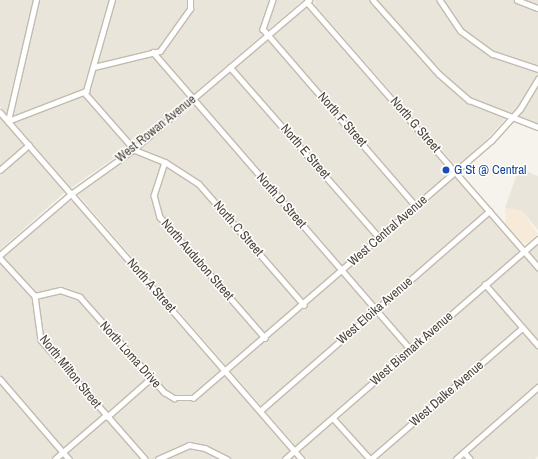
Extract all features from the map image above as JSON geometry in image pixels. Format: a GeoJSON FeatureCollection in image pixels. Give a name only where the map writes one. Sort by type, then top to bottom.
{"type":"FeatureCollection","features":[{"type":"Feature","properties":{"kind":"street"},"geometry":{"type":"LineString","coordinates":[[8,122],[36,0]]}},
{"type":"Feature","properties":{"kind":"street"},"geometry":{"type":"LineString","coordinates":[[8,122],[85,91],[94,66],[112,0]]}},
{"type":"Feature","properties":{"kind":"street"},"geometry":{"type":"LineString","coordinates":[[94,66],[161,50],[190,9],[190,0]]}},
{"type":"Feature","properties":{"kind":"street"},"geometry":{"type":"LineString","coordinates":[[268,35],[262,24],[273,0]]}},
{"type":"Feature","properties":{"kind":"street"},"geometry":{"type":"LineString","coordinates":[[374,0],[438,74],[469,100],[538,127]]}},
{"type":"Feature","properties":{"kind":"street"},"geometry":{"type":"LineString","coordinates":[[440,0],[461,31],[493,54],[538,68]]}},
{"type":"Feature","properties":{"kind":"street"},"geometry":{"type":"LineString","coordinates":[[516,0],[538,8]]}},
{"type":"Feature","properties":{"kind":"street","name":"West Rowan Avenue"},"geometry":{"type":"LineString","coordinates":[[0,256],[70,194],[134,149],[308,1]]}},
{"type":"Feature","properties":{"kind":"street","name":"North G Street"},"geometry":{"type":"LineString","coordinates":[[308,1],[538,267]]}},
{"type":"Feature","properties":{"kind":"street","name":"North F Street"},"geometry":{"type":"LineString","coordinates":[[268,35],[416,206]]}},
{"type":"Feature","properties":{"kind":"street","name":"North D Street"},"geometry":{"type":"LineString","coordinates":[[153,52],[410,349]]}},
{"type":"Feature","properties":{"kind":"street","name":"North E Street"},"geometry":{"type":"LineString","coordinates":[[230,67],[379,237]]}},
{"type":"Feature","properties":{"kind":"street","name":"West Central Avenue"},"geometry":{"type":"LineString","coordinates":[[226,372],[455,172],[513,118],[538,79]]}},
{"type":"Feature","properties":{"kind":"street"},"geometry":{"type":"LineString","coordinates":[[85,91],[134,149],[164,162]]}},
{"type":"Feature","properties":{"kind":"street","name":"North A Street"},"geometry":{"type":"LineString","coordinates":[[0,112],[302,459]]}},
{"type":"Feature","properties":{"kind":"street"},"geometry":{"type":"LineString","coordinates":[[0,170],[29,145]]}},
{"type":"Feature","properties":{"kind":"street","name":"North C Street"},"geometry":{"type":"LineString","coordinates":[[164,162],[199,184],[304,304]]}},
{"type":"Feature","properties":{"kind":"street","name":"North Audubon Street"},"geometry":{"type":"LineString","coordinates":[[164,162],[154,195],[160,217],[264,338]]}},
{"type":"Feature","properties":{"kind":"street","name":"West Eloika Avenue"},"geometry":{"type":"LineString","coordinates":[[260,412],[489,211]]}},
{"type":"Feature","properties":{"kind":"street","name":"West Bismark Avenue"},"geometry":{"type":"LineString","coordinates":[[285,459],[334,418],[410,349],[538,239]]}},
{"type":"Feature","properties":{"kind":"street"},"geometry":{"type":"LineString","coordinates":[[0,256],[35,296]]}},
{"type":"Feature","properties":{"kind":"street"},"geometry":{"type":"LineString","coordinates":[[485,284],[538,345]]}},
{"type":"Feature","properties":{"kind":"street","name":"North Loma Drive"},"geometry":{"type":"LineString","coordinates":[[35,296],[60,290],[80,297],[150,379],[168,396],[185,400],[200,395],[226,372]]}},
{"type":"Feature","properties":{"kind":"street","name":"North Milton Street"},"geometry":{"type":"LineString","coordinates":[[35,296],[41,340],[145,459]]}},
{"type":"Feature","properties":{"kind":"street","name":"West Dalke Avenue"},"geometry":{"type":"LineString","coordinates":[[370,459],[522,328]]}},
{"type":"Feature","properties":{"kind":"street"},"geometry":{"type":"LineString","coordinates":[[0,379],[69,459]]}},
{"type":"Feature","properties":{"kind":"street"},"geometry":{"type":"LineString","coordinates":[[55,459],[150,379]]}},
{"type":"Feature","properties":{"kind":"street"},"geometry":{"type":"LineString","coordinates":[[456,459],[538,388]]}},
{"type":"Feature","properties":{"kind":"street"},"geometry":{"type":"LineString","coordinates":[[334,418],[370,459]]}},
{"type":"Feature","properties":{"kind":"street"},"geometry":{"type":"LineString","coordinates":[[158,459],[189,445],[205,448],[227,459]]}},
{"type":"Feature","properties":{"kind":"street"},"geometry":{"type":"LineString","coordinates":[[464,452],[470,459]]}},
{"type":"Feature","properties":{"kind":"shaded area"},"geometry":{"type":"Polygon","coordinates":[[[0,0],[303,0],[137,142],[71,188],[0,106],[0,0]]]}},
{"type":"Feature","properties":{"kind":"shaded area"},"geometry":{"type":"Polygon","coordinates":[[[315,0],[538,0],[538,124],[511,113],[486,140],[460,164],[453,163],[315,5],[315,0]]]}},
{"type":"Feature","properties":{"kind":"shaded area"},"geometry":{"type":"Polygon","coordinates":[[[310,8],[525,255],[538,244],[538,456],[535,459],[307,459],[79,196],[80,191],[138,150],[305,9],[310,8]]]}},
{"type":"Feature","properties":{"kind":"shaded area"},"geometry":{"type":"Polygon","coordinates":[[[0,117],[65,192],[0,250],[0,117]]]}},
{"type":"Feature","properties":{"kind":"shaded area"},"geometry":{"type":"Polygon","coordinates":[[[519,168],[538,176],[538,230],[522,211],[505,208],[519,168]]]}},
{"type":"Feature","properties":{"kind":"shaded area"},"geometry":{"type":"Polygon","coordinates":[[[67,201],[73,201],[298,459],[0,459],[0,259],[67,201]]]}},
{"type":"Feature","properties":{"kind":"shaded area"},"geometry":{"type":"Polygon","coordinates":[[[505,208],[522,211],[538,234],[527,243],[522,242],[506,225],[505,208]]]}},
{"type":"Feature","properties":{"kind":"place","name":"G St @ Central"},"geometry":{"type":"Point","coordinates":[446,170]}}]}
